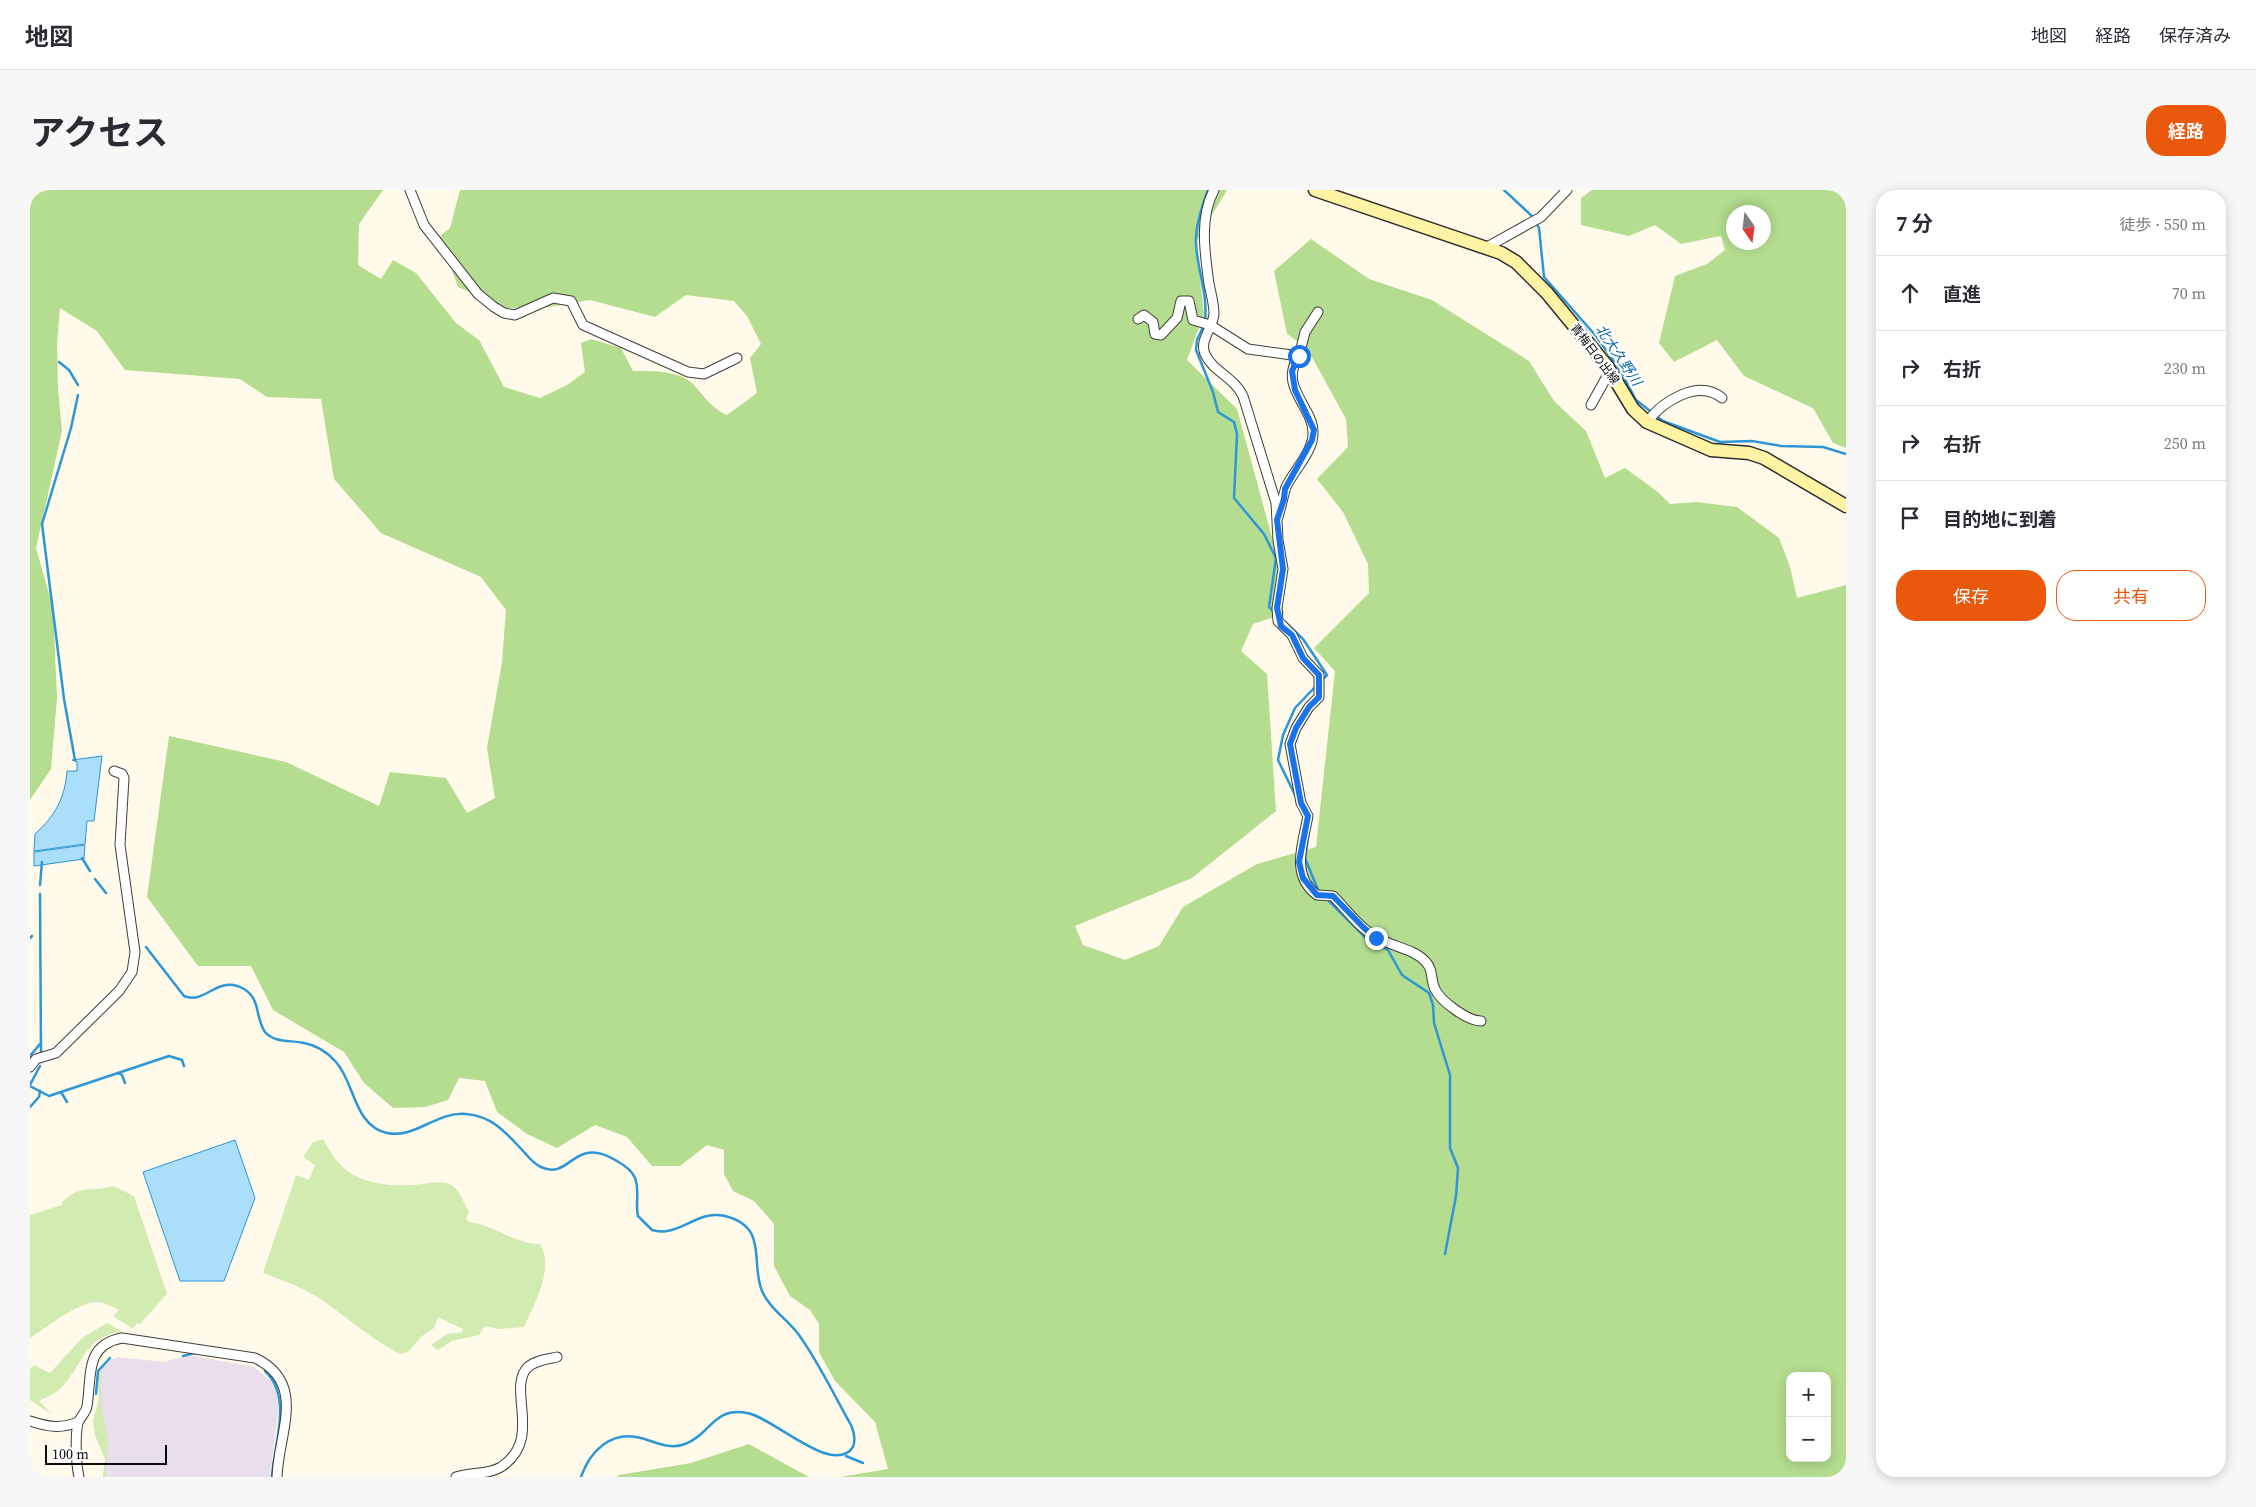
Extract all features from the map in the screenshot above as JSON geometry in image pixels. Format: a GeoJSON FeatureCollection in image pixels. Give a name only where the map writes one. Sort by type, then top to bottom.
{"type":"FeatureCollection","features":[{"type":"Feature","properties":{"kind":"main road","name":"青梅日の出線"},"geometry":{"type":"LineString","coordinates":[[1315,190],[1487,246],[1516,262],[1531,275],[1610,371],[1633,409],[1649,420],[1711,450],[1749,453],[1764,458],[1846,506]]}},
{"type":"Feature","properties":{"kind":"street"},"geometry":{"type":"LineString","coordinates":[[410,190],[424,224],[478,294],[499,311],[515,314],[553,298],[571,301],[583,325],[688,372],[704,374],[737,358]]}},
{"type":"Feature","properties":{"kind":"street"},"geometry":{"type":"LineString","coordinates":[[1214,190],[1207,208],[1205,236],[1205,257],[1214,312],[1204,343],[1205,353],[1240,389],[1276,503],[1283,569],[1277,608],[1278,621],[1292,635],[1303,658],[1316,670],[1320,680],[1319,697],[1309,707],[1296,728],[1290,744],[1301,803],[1308,816],[1299,862],[1303,878],[1317,895],[1333,896],[1376,938],[1419,954],[1431,968],[1435,990],[1453,1008],[1473,1021],[1481,1021]]}},
{"type":"Feature","properties":{"kind":"street"},"geometry":{"type":"LineString","coordinates":[[1487,246],[1540,218],[1567,190]]}},
{"type":"Feature","properties":{"kind":"street"},"geometry":{"type":"LineString","coordinates":[[1138,319],[1144,315],[1153,322],[1155,334],[1161,335],[1176,318],[1181,301],[1189,301],[1193,320],[1210,325],[1248,348],[1299,356]]}},
{"type":"Feature","properties":{"kind":"street"},"geometry":{"type":"LineString","coordinates":[[1277,520],[1284,499],[1285,489],[1312,440],[1314,430],[1295,390],[1292,371],[1299,356],[1305,332],[1318,312]]}},
{"type":"Feature","properties":{"kind":"street"},"geometry":{"type":"LineString","coordinates":[[1591,405],[1610,371]]}},
{"type":"Feature","properties":{"kind":"street"},"geometry":{"type":"LineString","coordinates":[[1649,420],[1657,409],[1700,390],[1709,390],[1722,398]]}},
{"type":"Feature","properties":{"kind":"street"},"geometry":{"type":"LineString","coordinates":[[30,1067],[36,1059],[56,1053],[119,991],[132,972],[135,952],[120,845],[124,778],[122,774],[114,771]]}},
{"type":"Feature","properties":{"kind":"street"},"geometry":{"type":"LineString","coordinates":[[30,1421],[54,1428],[78,1422],[87,1409],[92,1363],[100,1348],[112,1340],[132,1340],[255,1358],[264,1362],[276,1373],[285,1390],[286,1409],[277,1477]]}},
{"type":"Feature","properties":{"kind":"street"},"geometry":{"type":"LineString","coordinates":[[456,1477],[500,1467],[513,1455],[523,1428],[522,1376],[527,1368],[534,1363],[557,1358]]}},
{"type":"Feature","properties":{"kind":"street"},"geometry":{"type":"LineString","coordinates":[[78,1422],[79,1477]]}},
{"type":"Feature","properties":{"kind":"shaded area"},"geometry":{"type":"Polygon","coordinates":[[[189,1355],[254,1367],[272,1382],[277,1395],[278,1410],[270,1477],[103,1477],[105,1459],[95,1435],[93,1421],[99,1399],[98,1376],[101,1368],[108,1361],[118,1357],[164,1362],[189,1355]]]}},
{"type":"Feature","properties":{"kind":"green space"},"geometry":{"type":"Polygon","coordinates":[[[30,190],[383,190],[359,224],[358,265],[381,279],[393,260],[416,273],[456,323],[479,340],[504,387],[540,398],[567,385],[585,372],[581,343],[591,339],[621,348],[633,371],[664,372],[687,379],[713,406],[727,415],[757,393],[750,358],[761,344],[747,316],[734,301],[686,295],[655,317],[590,300],[549,307],[507,308],[458,287],[440,236],[450,228],[460,190],[1227,190],[1196,242],[1204,314],[1187,360],[1237,409],[1273,541],[1284,614],[1253,624],[1241,651],[1267,674],[1276,811],[1192,878],[1075,926],[1083,945],[1125,960],[1159,946],[1183,907],[1257,864],[1316,847],[1335,671],[1314,648],[1369,593],[1368,564],[1343,512],[1317,479],[1348,447],[1346,419],[1307,348],[1287,334],[1274,271],[1311,239],[1369,279],[1432,300],[1529,361],[1554,401],[1586,431],[1605,478],[1625,468],[1658,492],[1670,504],[1696,502],[1737,507],[1779,538],[1790,567],[1797,598],[1846,585],[1846,1477],[840,1477],[888,1469],[875,1422],[835,1381],[819,1352],[819,1324],[810,1310],[790,1296],[774,1266],[774,1224],[754,1201],[733,1191],[724,1174],[724,1150],[707,1145],[680,1166],[652,1166],[627,1137],[595,1125],[557,1148],[527,1134],[497,1112],[485,1081],[459,1078],[448,1100],[425,1107],[393,1108],[364,1083],[344,1052],[273,1010],[251,966],[198,966],[147,897],[169,736],[286,762],[379,806],[390,772],[446,778],[467,813],[495,798],[487,748],[502,662],[506,610],[481,577],[381,533],[334,479],[321,399],[267,397],[240,379],[125,370],[97,331],[60,308],[57,343],[58,389],[62,431],[36,548],[53,608],[57,698],[51,769],[30,800],[30,190]]]}},
{"type":"Feature","properties":{"kind":"green space"},"geometry":{"type":"Polygon","coordinates":[[[1592,190],[1846,190],[1846,448],[1833,443],[1813,408],[1744,376],[1717,340],[1674,362],[1659,343],[1675,276],[1707,264],[1725,250],[1721,236],[1681,244],[1655,225],[1629,236],[1581,225],[1581,198],[1592,190]]]}},
{"type":"Feature","properties":{"kind":"green space"},"geometry":{"type":"Polygon","coordinates":[[[323,1139],[339,1163],[354,1175],[373,1182],[393,1185],[438,1182],[450,1184],[458,1191],[469,1211],[466,1219],[469,1222],[522,1241],[540,1244],[544,1254],[544,1275],[524,1327],[499,1329],[485,1326],[479,1335],[452,1341],[438,1350],[431,1345],[447,1334],[462,1332],[463,1329],[438,1317],[434,1328],[422,1336],[408,1352],[400,1354],[312,1294],[263,1273],[296,1175],[309,1180],[315,1165],[303,1157],[313,1142],[323,1139]]]}},
{"type":"Feature","properties":{"kind":"green space"},"geometry":{"type":"Polygon","coordinates":[[[113,1186],[134,1196],[167,1294],[140,1324],[137,1323],[133,1329],[113,1316],[119,1310],[97,1302],[81,1306],[30,1338],[30,1215],[62,1205],[62,1202],[69,1196],[81,1190],[113,1186]]]}},
{"type":"Feature","properties":{"kind":"green space"},"geometry":{"type":"Polygon","coordinates":[[[107,1323],[123,1332],[110,1334],[92,1345],[60,1389],[39,1401],[53,1415],[30,1400],[30,1369],[34,1365],[50,1373],[83,1337],[107,1323]]]}},
{"type":"Feature","properties":{"kind":"green space"},"geometry":{"type":"Polygon","coordinates":[[[101,1368],[101,1404],[108,1440],[106,1477],[103,1477],[105,1459],[95,1435],[93,1421],[99,1399],[98,1376],[101,1368]]]}},
{"type":"Feature","properties":{"kind":"green space"},"geometry":{"type":"Polygon","coordinates":[[[749,1444],[809,1477],[617,1477],[619,1475],[691,1463],[749,1444]]]}},
{"type":"Feature","properties":{"kind":"water"},"geometry":{"type":"Polygon","coordinates":[[[102,756],[94,821],[87,821],[85,844],[34,851],[35,834],[58,806],[64,790],[67,771],[77,771],[77,762],[72,760],[102,756]]]}},
{"type":"Feature","properties":{"kind":"water"},"geometry":{"type":"Polygon","coordinates":[[[85,845],[84,859],[34,866],[34,852],[85,845]]]}},
{"type":"Feature","properties":{"kind":"water"},"geometry":{"type":"Polygon","coordinates":[[[235,1140],[255,1198],[224,1281],[180,1281],[143,1172],[235,1140]]]}},
{"type":"Feature","properties":{"kind":"waterway"},"geometry":{"type":"LineString","coordinates":[[1205,320],[1206,310],[1196,236],[1199,216],[1208,190]]}},
{"type":"Feature","properties":{"kind":"waterway","name":"北大久野川"},"geometry":{"type":"LineString","coordinates":[[1504,190],[1533,217],[1539,228],[1544,277],[1596,336],[1620,370],[1636,400],[1663,421],[1720,442],[1752,441],[1781,446],[1823,447],[1846,454]]}},
{"type":"Feature","properties":{"kind":"waterway"},"geometry":{"type":"LineString","coordinates":[[1204,325],[1197,340],[1196,350],[1213,392],[1218,412],[1234,422],[1237,434],[1234,498],[1264,534],[1276,558],[1269,607],[1275,613]]}},
{"type":"Feature","properties":{"kind":"waterway"},"geometry":{"type":"LineString","coordinates":[[59,362],[69,370],[78,385]]}},
{"type":"Feature","properties":{"kind":"waterway"},"geometry":{"type":"LineString","coordinates":[[75,760],[64,699],[42,524],[71,428],[78,395]]}},
{"type":"Feature","properties":{"kind":"waterway"},"geometry":{"type":"LineString","coordinates":[[1285,622],[1303,639],[1327,675],[1322,680]]}},
{"type":"Feature","properties":{"kind":"waterway"},"geometry":{"type":"LineString","coordinates":[[1297,799],[1278,760],[1283,735],[1295,708],[1316,686]]}},
{"type":"Feature","properties":{"kind":"waterway"},"geometry":{"type":"LineString","coordinates":[[1309,831],[1305,858],[1318,890]]}},
{"type":"Feature","properties":{"kind":"waterway"},"geometry":{"type":"LineString","coordinates":[[82,858],[90,871]]}},
{"type":"Feature","properties":{"kind":"waterway"},"geometry":{"type":"LineString","coordinates":[[40,885],[42,862]]}},
{"type":"Feature","properties":{"kind":"waterway"},"geometry":{"type":"LineString","coordinates":[[95,879],[106,893]]}},
{"type":"Feature","properties":{"kind":"waterway"},"geometry":{"type":"LineString","coordinates":[[40,894],[41,1051]]}},
{"type":"Feature","properties":{"kind":"waterway"},"geometry":{"type":"LineString","coordinates":[[1327,899],[1367,939],[1388,950],[1402,975],[1429,993],[1433,1005],[1434,1023],[1450,1075],[1450,1148],[1458,1168],[1456,1196],[1445,1254]]}},
{"type":"Feature","properties":{"kind":"waterway"},"geometry":{"type":"LineString","coordinates":[[146,947],[184,996],[199,997],[219,987],[235,985],[244,989],[253,998],[262,1027],[269,1036],[278,1040],[308,1044],[329,1056],[342,1071],[361,1113],[376,1129],[397,1134],[417,1129],[455,1114],[476,1115],[499,1127],[532,1161],[541,1167],[551,1170],[559,1168],[582,1155],[591,1153],[602,1154],[622,1164],[628,1168],[635,1178],[638,1216],[652,1230],[671,1230],[697,1219],[715,1215],[739,1221],[748,1228],[756,1247],[762,1291],[769,1303],[799,1335],[820,1368],[851,1425],[854,1436],[853,1447],[844,1454],[832,1455],[802,1443],[758,1417],[736,1412],[719,1417],[693,1440],[679,1446],[668,1446],[630,1436],[611,1440],[596,1451],[581,1477]]}},
{"type":"Feature","properties":{"kind":"waterway"},"geometry":{"type":"LineString","coordinates":[[30,1056],[40,1044]]}},
{"type":"Feature","properties":{"kind":"waterway"},"geometry":{"type":"LineString","coordinates":[[30,1086],[49,1096],[169,1056],[182,1060],[184,1066]]}},
{"type":"Feature","properties":{"kind":"waterway"},"geometry":{"type":"LineString","coordinates":[[30,1085],[40,1066]]}},
{"type":"Feature","properties":{"kind":"waterway"},"geometry":{"type":"LineString","coordinates":[[118,1073],[122,1075],[125,1083]]}},
{"type":"Feature","properties":{"kind":"waterway"},"geometry":{"type":"LineString","coordinates":[[30,1107],[39,1097],[40,1091]]}},
{"type":"Feature","properties":{"kind":"waterway"},"geometry":{"type":"LineString","coordinates":[[61,1092],[67,1102]]}},
{"type":"Feature","properties":{"kind":"waterway"},"geometry":{"type":"LineString","coordinates":[[183,1356],[195,1353]]}},
{"type":"Feature","properties":{"kind":"waterway"},"geometry":{"type":"LineString","coordinates":[[96,1394],[98,1371],[110,1358]]}},
{"type":"Feature","properties":{"kind":"waterway"},"geometry":{"type":"LineString","coordinates":[[265,1371],[273,1382],[278,1394],[280,1407],[280,1421],[272,1477]]}},
{"type":"Feature","properties":{"kind":"waterway"},"geometry":{"type":"LineString","coordinates":[[846,1456],[863,1463]]}},
{"type":"Feature","properties":{"kind":"route"},"geometry":{"type":"LineString","coordinates":[[1299,356],[1292,371],[1295,390],[1314,430],[1312,440],[1285,489],[1284,499],[1277,520],[1278,540],[1283,560],[1277,608],[1278,621],[1292,635],[1303,658],[1316,670],[1320,680],[1319,697],[1309,707],[1296,728],[1290,744],[1291,757],[1299,783],[1301,803],[1308,816],[1299,862],[1303,878],[1311,891],[1317,895],[1333,896],[1376,938]]}}]}
